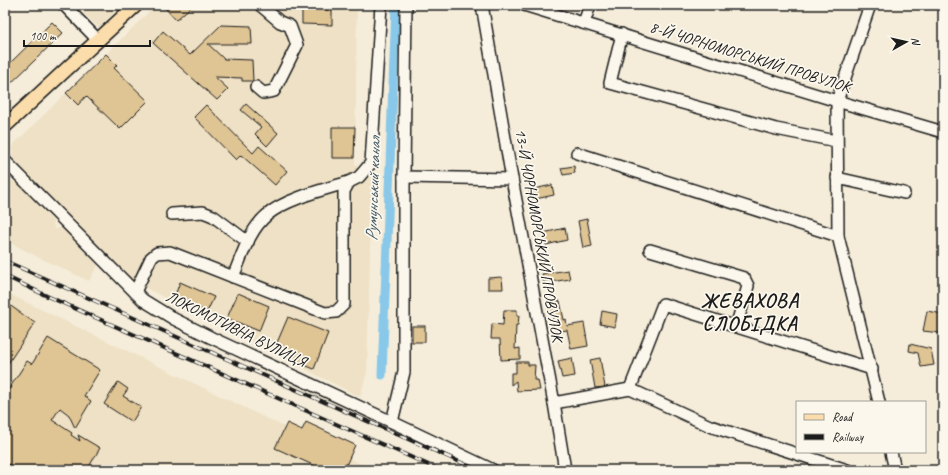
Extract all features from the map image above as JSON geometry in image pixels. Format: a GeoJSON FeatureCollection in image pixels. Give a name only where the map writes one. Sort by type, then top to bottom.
{"type":"FeatureCollection","features":[{"type":"Feature","properties":{"kind":"main road"},"geometry":{"type":"LineString","coordinates":[[5,126],[136,5]]}},
{"type":"Feature","properties":{"kind":"street"},"geometry":{"type":"LineString","coordinates":[[64,5],[98,40]]}},
{"type":"Feature","properties":{"kind":"street"},"geometry":{"type":"LineString","coordinates":[[256,87],[263,93],[274,91],[297,45],[290,26],[280,22],[260,5]]}},
{"type":"Feature","properties":{"kind":"street"},"geometry":{"type":"LineString","coordinates":[[233,277],[248,242],[267,215],[286,204],[320,190],[349,182],[359,177],[372,163],[381,5]]}},
{"type":"Feature","properties":{"kind":"street"},"geometry":{"type":"LineString","coordinates":[[392,422],[404,372],[406,5]]}},
{"type":"Feature","properties":{"kind":"street","name":"13-Й ЧОРНОМОРСЬКИЙ ПРОВУЛОК"},"geometry":{"type":"LineString","coordinates":[[482,5],[512,179],[566,470]]}},
{"type":"Feature","properties":{"kind":"street","name":"8-Й ЧОРНОМОРСЬКИЙ ПРОВУЛОК"},"geometry":{"type":"LineString","coordinates":[[524,5],[943,132]]}},
{"type":"Feature","properties":{"kind":"street"},"geometry":{"type":"LineString","coordinates":[[584,23],[590,5]]}},
{"type":"Feature","properties":{"kind":"street"},"geometry":{"type":"LineString","coordinates":[[870,5],[837,101],[836,141],[838,236],[880,401]]}},
{"type":"Feature","properties":{"kind":"street"},"geometry":{"type":"LineString","coordinates":[[622,34],[610,83],[776,129],[836,141]]}},
{"type":"Feature","properties":{"kind":"street"},"geometry":{"type":"LineString","coordinates":[[577,153],[838,236]]}},
{"type":"Feature","properties":{"kind":"street","name":"ЛОКОМОТИВНА ВУЛИЦЯ"},"geometry":{"type":"LineString","coordinates":[[5,161],[143,300],[174,319],[212,338],[493,470]]}},
{"type":"Feature","properties":{"kind":"street"},"geometry":{"type":"LineString","coordinates":[[404,177],[512,179]]}},
{"type":"Feature","properties":{"kind":"street"},"geometry":{"type":"LineString","coordinates":[[837,178],[904,193]]}},
{"type":"Feature","properties":{"kind":"street"},"geometry":{"type":"LineString","coordinates":[[135,292],[151,258],[157,253],[170,252],[325,313],[336,312],[344,304],[344,191],[349,182]]}},
{"type":"Feature","properties":{"kind":"street"},"geometry":{"type":"LineString","coordinates":[[172,214],[203,212],[213,216],[248,242]]}},
{"type":"Feature","properties":{"kind":"street"},"geometry":{"type":"LineString","coordinates":[[650,250],[744,278],[748,286],[736,327]]}},
{"type":"Feature","properties":{"kind":"street"},"geometry":{"type":"LineString","coordinates":[[630,389],[663,304],[872,369]]}},
{"type":"Feature","properties":{"kind":"street"},"geometry":{"type":"LineString","coordinates":[[554,403],[630,389],[710,426],[847,470]]}},
{"type":"Feature","properties":{"kind":"street"},"geometry":{"type":"LineString","coordinates":[[891,453],[895,470]]}},
{"type":"Feature","properties":{"kind":"shaded area"},"geometry":{"type":"Polygon","coordinates":[[[75,5],[119,5],[118,8],[99,28],[75,5]]]}},
{"type":"Feature","properties":{"kind":"shaded area"},"geometry":{"type":"Polygon","coordinates":[[[156,5],[357,5],[355,164],[372,170],[367,372],[360,397],[122,276],[12,158],[13,145],[156,5]]]}},
{"type":"Feature","properties":{"kind":"shaded area"},"geometry":{"type":"Polygon","coordinates":[[[5,179],[16,182],[53,220],[54,229],[62,228],[98,265],[89,281],[5,240],[5,179]]]}},
{"type":"Feature","properties":{"kind":"shaded area"},"geometry":{"type":"Polygon","coordinates":[[[5,292],[363,465],[366,470],[5,470],[5,292]]]}},
{"type":"Feature","properties":{"kind":"building"},"geometry":{"type":"Polygon","coordinates":[[[169,5],[193,5],[176,20],[165,8],[169,5]]]}},
{"type":"Feature","properties":{"kind":"building"},"geometry":{"type":"Polygon","coordinates":[[[302,9],[332,10],[332,25],[302,24],[302,9]]]}},
{"type":"Feature","properties":{"kind":"building"},"geometry":{"type":"Polygon","coordinates":[[[52,22],[63,33],[5,89],[5,68],[52,22]]]}},
{"type":"Feature","properties":{"kind":"building"},"geometry":{"type":"Polygon","coordinates":[[[221,25],[251,26],[252,44],[208,44],[224,59],[252,60],[253,81],[242,81],[242,78],[215,77],[228,89],[217,100],[153,43],[163,31],[190,55],[221,25]]]}},
{"type":"Feature","properties":{"kind":"building"},"geometry":{"type":"Polygon","coordinates":[[[106,54],[117,65],[114,68],[148,101],[120,129],[86,96],[78,105],[66,93],[106,54]]]}},
{"type":"Feature","properties":{"kind":"building"},"geometry":{"type":"Polygon","coordinates":[[[246,104],[278,133],[267,146],[255,134],[261,127],[241,110],[246,104]]]}},
{"type":"Feature","properties":{"kind":"building"},"geometry":{"type":"Polygon","coordinates":[[[206,105],[253,153],[259,146],[287,171],[275,185],[241,155],[236,160],[194,117],[206,105]]]}},
{"type":"Feature","properties":{"kind":"building"},"geometry":{"type":"Polygon","coordinates":[[[332,127],[355,127],[354,158],[332,158],[332,127]]]}},
{"type":"Feature","properties":{"kind":"building"},"geometry":{"type":"Polygon","coordinates":[[[574,166],[575,173],[563,175],[561,168],[574,166]]]}},
{"type":"Feature","properties":{"kind":"building"},"geometry":{"type":"Polygon","coordinates":[[[552,185],[554,195],[531,200],[529,190],[552,185]]]}},
{"type":"Feature","properties":{"kind":"building"},"geometry":{"type":"Polygon","coordinates":[[[587,219],[592,246],[583,248],[578,221],[587,219]]]}},
{"type":"Feature","properties":{"kind":"building"},"geometry":{"type":"Polygon","coordinates":[[[565,228],[567,240],[546,245],[543,233],[565,228]]]}},
{"type":"Feature","properties":{"kind":"building"},"geometry":{"type":"Polygon","coordinates":[[[568,270],[570,279],[551,282],[551,280],[543,281],[542,274],[568,270]]]}},
{"type":"Feature","properties":{"kind":"building"},"geometry":{"type":"Polygon","coordinates":[[[502,277],[503,289],[488,289],[488,278],[502,277]]]}},
{"type":"Feature","properties":{"kind":"building"},"geometry":{"type":"Polygon","coordinates":[[[180,282],[214,297],[207,312],[174,298],[180,282]]]}},
{"type":"Feature","properties":{"kind":"building"},"geometry":{"type":"Polygon","coordinates":[[[238,293],[269,306],[259,331],[227,318],[238,293]]]}},
{"type":"Feature","properties":{"kind":"building"},"geometry":{"type":"Polygon","coordinates":[[[560,301],[564,320],[566,319],[567,326],[584,323],[588,346],[571,349],[567,330],[555,332],[552,316],[550,316],[547,304],[560,301]]]}},
{"type":"Feature","properties":{"kind":"building"},"geometry":{"type":"Polygon","coordinates":[[[5,302],[35,323],[5,368],[5,302]]]}},
{"type":"Feature","properties":{"kind":"building"},"geometry":{"type":"Polygon","coordinates":[[[504,310],[517,310],[517,316],[519,316],[518,325],[516,325],[515,349],[520,348],[520,359],[501,360],[500,339],[491,339],[492,324],[503,325],[504,310]]]}},
{"type":"Feature","properties":{"kind":"building"},"geometry":{"type":"Polygon","coordinates":[[[602,311],[617,314],[615,327],[600,324],[602,311]]]}},
{"type":"Feature","properties":{"kind":"building"},"geometry":{"type":"Polygon","coordinates":[[[927,311],[943,314],[940,333],[923,331],[927,311]]]}},
{"type":"Feature","properties":{"kind":"building"},"geometry":{"type":"Polygon","coordinates":[[[288,317],[328,333],[314,369],[273,352],[288,317]]]}},
{"type":"Feature","properties":{"kind":"building"},"geometry":{"type":"Polygon","coordinates":[[[412,326],[425,326],[425,342],[412,342],[412,326]]]}},
{"type":"Feature","properties":{"kind":"building"},"geometry":{"type":"Polygon","coordinates":[[[48,338],[100,370],[84,396],[91,401],[75,428],[69,415],[60,408],[52,420],[72,433],[71,435],[80,441],[78,435],[100,448],[87,470],[18,470],[5,462],[5,395],[27,361],[32,364],[48,338]]]}},
{"type":"Feature","properties":{"kind":"building"},"geometry":{"type":"Polygon","coordinates":[[[910,344],[931,349],[934,365],[921,367],[918,353],[909,351],[910,344]]]}},
{"type":"Feature","properties":{"kind":"building"},"geometry":{"type":"Polygon","coordinates":[[[572,358],[575,376],[562,378],[558,361],[572,358]]]}},
{"type":"Feature","properties":{"kind":"building"},"geometry":{"type":"Polygon","coordinates":[[[600,358],[605,387],[595,388],[590,360],[600,358]]]}},
{"type":"Feature","properties":{"kind":"building"},"geometry":{"type":"Polygon","coordinates":[[[516,362],[528,362],[528,365],[535,365],[534,380],[538,380],[540,390],[517,391],[516,381],[511,385],[511,373],[516,373],[516,362]]]}},
{"type":"Feature","properties":{"kind":"building"},"geometry":{"type":"Polygon","coordinates":[[[118,382],[128,389],[123,396],[141,407],[132,422],[104,404],[118,382]]]}},
{"type":"Feature","properties":{"kind":"building"},"geometry":{"type":"Polygon","coordinates":[[[306,422],[355,445],[344,470],[324,470],[275,448],[287,423],[302,430],[306,422]]]}},
{"type":"Feature","properties":{"kind":"waterway","name":"Румунський канал"},"geometry":{"type":"LineString","coordinates":[[382,375],[396,5]]}},
{"type":"Feature","properties":{"kind":"railway"},"geometry":{"type":"LineString","coordinates":[[5,261],[478,470]]}},
{"type":"Feature","properties":{"kind":"railway"},"geometry":{"type":"LineString","coordinates":[[5,276],[440,470]]}},
{"type":"Feature","properties":{"kind":"district","name":"ЖЕВАХОВА СЛОБІДКА"},"geometry":{"type":"Point","coordinates":[750,312]}}]}
